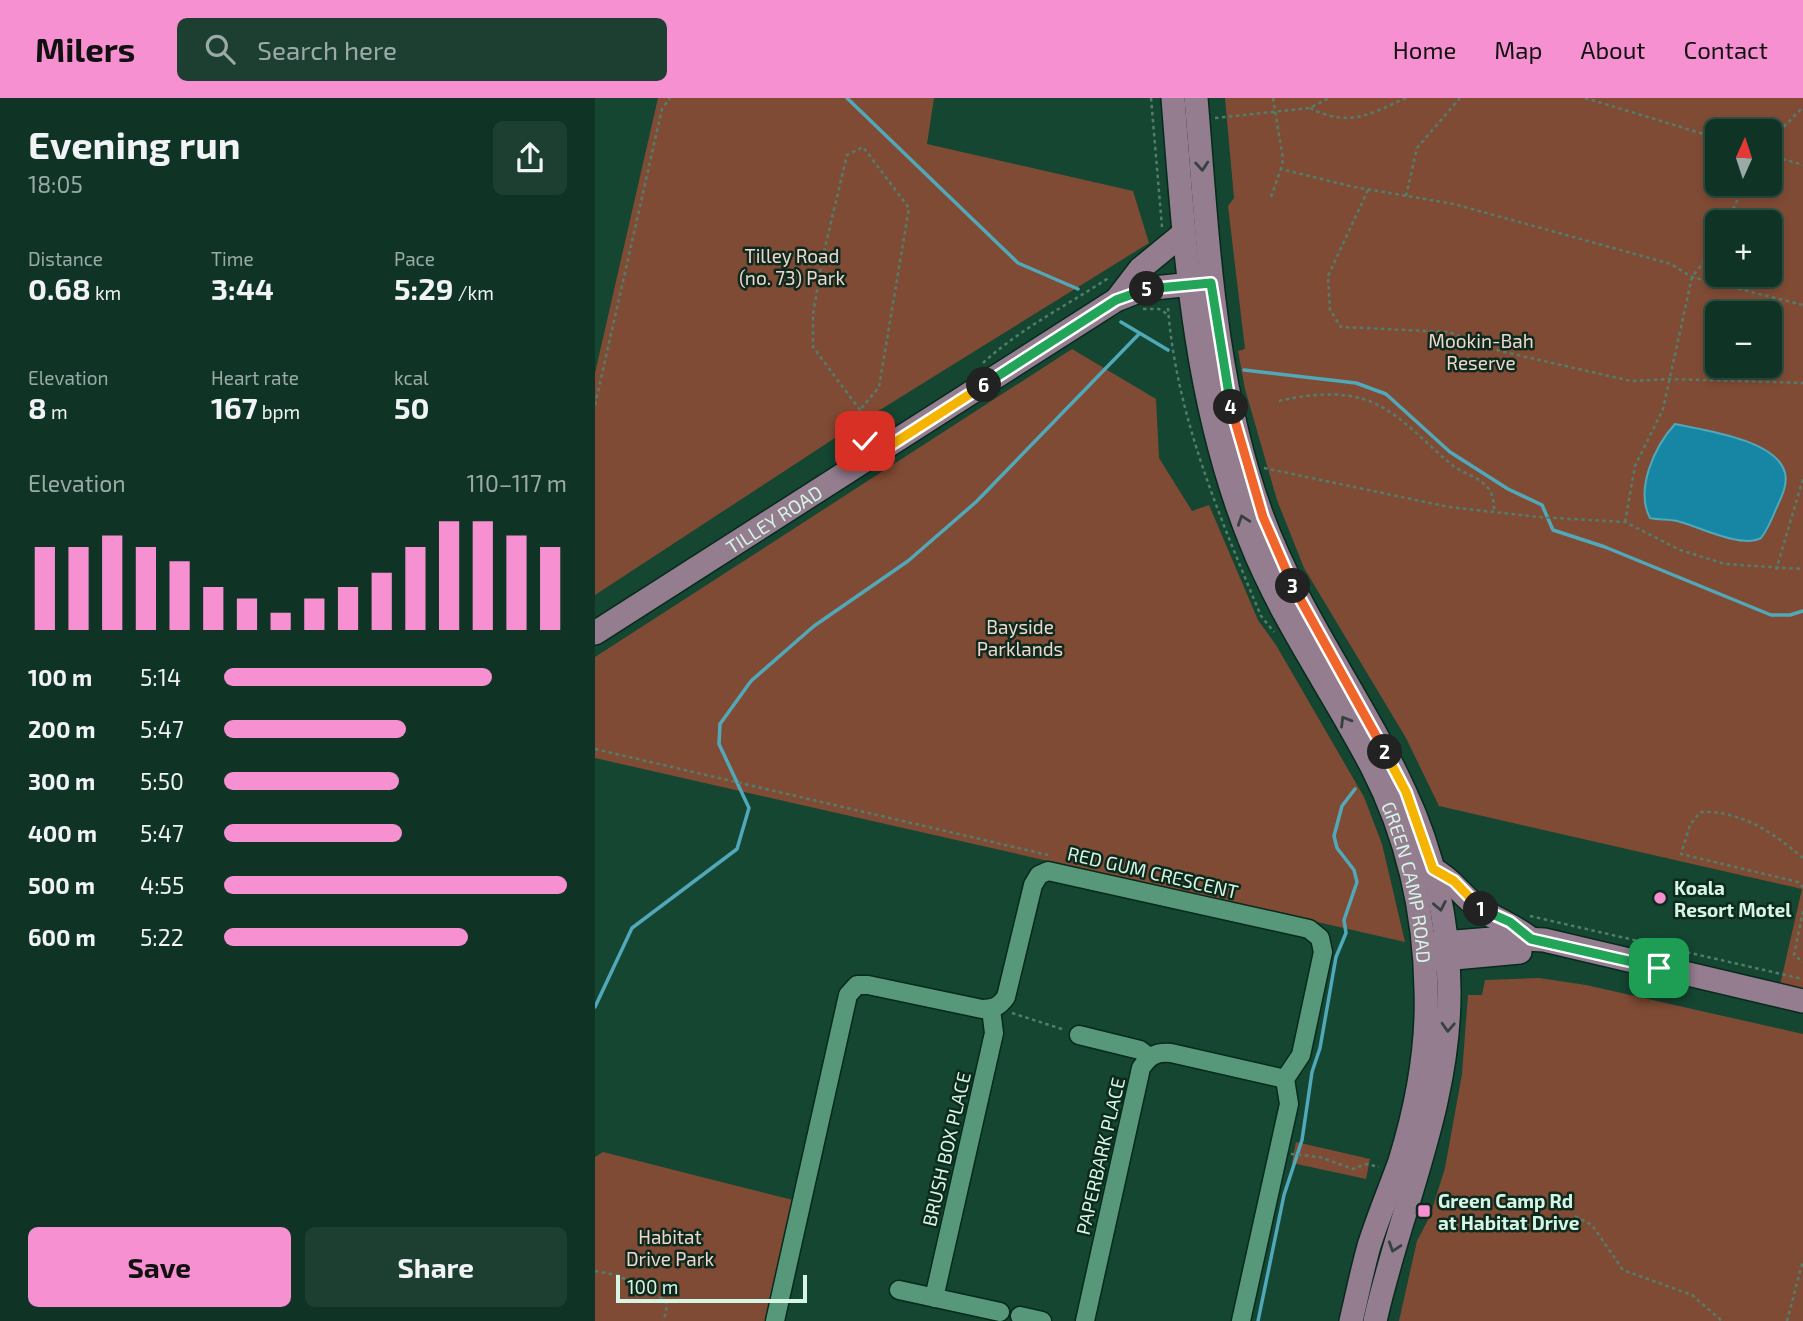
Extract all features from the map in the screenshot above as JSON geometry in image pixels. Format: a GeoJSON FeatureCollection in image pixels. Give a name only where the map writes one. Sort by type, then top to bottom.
{"type":"FeatureCollection","features":[{"type":"Feature","properties":{"kind":"main road","name":"GREEN CAMP ROAD"},"geometry":{"type":"LineString","coordinates":[[1173,98],[1173,235],[1200,284],[1247,470],[1263,517],[1305,613],[1406,792],[1433,869],[1436,952],[1418,1088],[1399,1161],[1369,1246],[1352,1321]]}},
{"type":"Feature","properties":{"kind":"main road","name":"GREEN CAMP ROAD"},"geometry":{"type":"LineString","coordinates":[[1197,109],[1200,284],[1197,353],[1214,430],[1249,538],[1293,631],[1368,760],[1387,799],[1436,952],[1449,1014],[1443,1081],[1429,1140],[1386,1273],[1375,1321]]}},
{"type":"Feature","properties":{"kind":"main road"},"geometry":{"type":"LineString","coordinates":[[1116,300],[1140,269],[1173,235]]}},
{"type":"Feature","properties":{"kind":"main road","name":"TILLEY ROAD"},"geometry":{"type":"LineString","coordinates":[[595,633],[1116,300],[1144,289],[1200,284]]}},
{"type":"Feature","properties":{"kind":"main road"},"geometry":{"type":"LineString","coordinates":[[1433,869],[1454,881],[1480,908],[1510,922],[1531,939]]}},
{"type":"Feature","properties":{"kind":"main road"},"geometry":{"type":"LineString","coordinates":[[1436,952],[1531,939],[1803,1001]]}},
{"type":"Feature","properties":{"kind":"main road"},"geometry":{"type":"LineString","coordinates":[[1436,952],[1573,949]]}},
{"type":"Feature","properties":{"kind":"street","name":"RED GUM CRESCENT"},"geometry":{"type":"LineString","coordinates":[[991,1009],[1001,1004],[1006,997],[1033,885],[1039,875],[1048,871],[1309,929],[1320,938],[1323,952],[1301,1055],[1285,1079]]}},
{"type":"Feature","properties":{"kind":"street"},"geometry":{"type":"LineString","coordinates":[[775,1321],[848,995],[857,985],[868,985],[991,1009]]}},
{"type":"Feature","properties":{"kind":"street","name":"BRUSH BOX PLACE"},"geometry":{"type":"LineString","coordinates":[[934,1298],[994,1034],[991,1009]]}},
{"type":"Feature","properties":{"kind":"street"},"geometry":{"type":"LineString","coordinates":[[1079,1035],[1140,1050],[1149,1057],[1159,1052],[1171,1053],[1285,1079],[1289,1104],[1241,1321]]}},
{"type":"Feature","properties":{"kind":"street","name":"PAPERBARK PLACE"},"geometry":{"type":"LineString","coordinates":[[1085,1321],[1141,1068],[1149,1057]]}},
{"type":"Feature","properties":{"kind":"street"},"geometry":{"type":"LineString","coordinates":[[899,1290],[1000,1312]]}},
{"type":"Feature","properties":{"kind":"street"},"geometry":{"type":"LineString","coordinates":[[1020,1316],[1042,1321]]}},
{"type":"Feature","properties":{"kind":"path"},"geometry":{"type":"LineString","coordinates":[[595,405],[662,109],[670,98]]}},
{"type":"Feature","properties":{"kind":"path"},"geometry":{"type":"LineString","coordinates":[[1151,98],[1173,235]]}},
{"type":"Feature","properties":{"kind":"path"},"geometry":{"type":"LineString","coordinates":[[1271,197],[1281,169],[1273,98]]}},
{"type":"Feature","properties":{"kind":"path"},"geometry":{"type":"LineString","coordinates":[[1197,109],[1276,113],[1310,108],[1329,98]]}},
{"type":"Feature","properties":{"kind":"path"},"geometry":{"type":"LineString","coordinates":[[1310,108],[1326,116],[1343,119],[1368,116],[1406,98]]}},
{"type":"Feature","properties":{"kind":"path"},"geometry":{"type":"LineString","coordinates":[[1406,196],[1417,148],[1460,98]]}},
{"type":"Feature","properties":{"kind":"path"},"geometry":{"type":"LineString","coordinates":[[1585,98],[1705,134]]}},
{"type":"Feature","properties":{"kind":"path"},"geometry":{"type":"LineString","coordinates":[[1782,129],[1803,107]]}},
{"type":"Feature","properties":{"kind":"path"},"geometry":{"type":"LineString","coordinates":[[860,410],[879,387],[909,208],[863,147],[847,155],[823,256],[813,325],[813,347],[860,410],[865,441],[874,456]]}},
{"type":"Feature","properties":{"kind":"path"},"geometry":{"type":"LineString","coordinates":[[1782,159],[1803,165]]}},
{"type":"Feature","properties":{"kind":"path"},"geometry":{"type":"LineString","coordinates":[[1281,169],[1368,190],[1454,204],[1671,264],[1692,277],[1803,305]]}},
{"type":"Feature","properties":{"kind":"path"},"geometry":{"type":"LineString","coordinates":[[1368,190],[1328,276],[1330,310],[1341,327],[1449,332],[1500,351],[1631,381],[1670,379],[1803,383]]}},
{"type":"Feature","properties":{"kind":"path"},"geometry":{"type":"LineString","coordinates":[[1625,522],[1635,466],[1663,409],[1692,277],[1705,260]]}},
{"type":"Feature","properties":{"kind":"path"},"geometry":{"type":"LineString","coordinates":[[1279,401],[1307,394],[1347,396],[1373,402],[1399,419],[1453,466],[1483,483],[1494,497],[1494,512]]}},
{"type":"Feature","properties":{"kind":"path"},"geometry":{"type":"LineString","coordinates":[[1247,470],[1264,468],[1449,507],[1538,517],[1625,522],[1680,550],[1725,564],[1776,570],[1803,569]]}},
{"type":"Feature","properties":{"kind":"path"},"geometry":{"type":"LineString","coordinates":[[1776,570],[1803,479]]}},
{"type":"Feature","properties":{"kind":"path"},"geometry":{"type":"LineString","coordinates":[[595,749],[1049,856],[1048,871]]}},
{"type":"Feature","properties":{"kind":"path"},"geometry":{"type":"LineString","coordinates":[[1803,858],[1779,838],[1746,820],[1716,811],[1700,812],[1690,825],[1681,853],[1798,882],[1803,887]]}},
{"type":"Feature","properties":{"kind":"path"},"geometry":{"type":"LineString","coordinates":[[1803,911],[1794,955],[1803,962]]}},
{"type":"Feature","properties":{"kind":"path"},"geometry":{"type":"LineString","coordinates":[[1520,914],[1803,979]]}},
{"type":"Feature","properties":{"kind":"path"},"geometry":{"type":"LineString","coordinates":[[991,1009],[1057,1025],[1079,1035]]}},
{"type":"Feature","properties":{"kind":"path"},"geometry":{"type":"LineString","coordinates":[[1290,1154],[1320,1157],[1353,1169],[1366,1164],[1382,1167]]}},
{"type":"Feature","properties":{"kind":"path"},"geometry":{"type":"LineString","coordinates":[[1575,1216],[1592,1225],[1623,1270],[1692,1295],[1722,1321]]}},
{"type":"Feature","properties":{"kind":"path"},"geometry":{"type":"LineString","coordinates":[[1787,1321],[1803,1260]]}},
{"type":"Feature","properties":{"kind":"path"},"geometry":{"type":"LineString","coordinates":[[595,1271],[617,1275],[664,1299],[667,1305],[664,1321]]}},
{"type":"Feature","properties":{"kind":"green space","name":"Tilley Road (no. 73) Park"},"geometry":{"type":"Polygon","coordinates":[[[658,98],[934,98],[927,144],[1133,191],[1149,243],[838,436],[595,595],[595,373],[658,98]]]}},
{"type":"Feature","properties":{"kind":"green space","name":"Mookin-Bah Reserve"},"geometry":{"type":"Polygon","coordinates":[[[1225,98],[1803,98],[1803,991],[1780,985],[1802,889],[1439,806],[1406,738],[1304,568],[1277,500],[1245,389],[1238,351],[1245,349],[1228,206],[1234,198],[1225,98]]]}},
{"type":"Feature","properties":{"kind":"green space","name":"Bayside Parklands"},"geometry":{"type":"Polygon","coordinates":[[[1072,349],[1156,399],[1159,458],[1192,511],[1209,505],[1258,620],[1276,645],[1364,797],[1382,844],[1405,942],[595,758],[595,657],[1072,349]]]}},
{"type":"Feature","properties":{"kind":"green space"},"geometry":{"type":"Polygon","coordinates":[[[1539,978],[1586,985],[1803,1034],[1803,1321],[1399,1321],[1417,1241],[1430,1216],[1445,1168],[1462,1074],[1468,995],[1482,995],[1485,980],[1539,978]]]}},
{"type":"Feature","properties":{"kind":"green space"},"geometry":{"type":"Polygon","coordinates":[[[1296,1142],[1370,1159],[1366,1179],[1292,1163],[1296,1142]]]}},
{"type":"Feature","properties":{"kind":"green space","name":"Habitat Drive Park"},"geometry":{"type":"Polygon","coordinates":[[[603,1152],[793,1200],[767,1321],[595,1321],[595,1157],[603,1152]]]}},
{"type":"Feature","properties":{"kind":"water"},"geometry":{"type":"Polygon","coordinates":[[[1675,424],[1738,438],[1769,452],[1779,462],[1785,473],[1785,487],[1761,538],[1742,541],[1677,521],[1650,518],[1645,495],[1649,469],[1660,444],[1675,424]]]}},
{"type":"Feature","properties":{"kind":"waterway"},"geometry":{"type":"LineString","coordinates":[[847,98],[1018,263],[1078,289]]}},
{"type":"Feature","properties":{"kind":"waterway"},"geometry":{"type":"LineString","coordinates":[[1121,322],[1168,350]]}},
{"type":"Feature","properties":{"kind":"waterway"},"geometry":{"type":"LineString","coordinates":[[595,1007],[632,928],[737,849],[749,808],[719,744],[720,724],[751,681],[814,626],[908,561],[976,502],[1139,334]]}},
{"type":"Feature","properties":{"kind":"waterway"},"geometry":{"type":"LineString","coordinates":[[1244,370],[1356,383],[1386,394],[1450,452],[1508,489],[1542,505],[1553,530],[1605,547],[1771,615],[1790,615],[1803,611]]}},
{"type":"Feature","properties":{"kind":"waterway"},"geometry":{"type":"LineString","coordinates":[[1258,1321],[1284,1195],[1302,1140],[1312,1072],[1320,1048],[1336,957],[1346,933],[1344,920],[1357,882],[1354,870],[1337,848],[1334,836],[1342,806],[1355,789]]}},
{"type":"Feature","properties":{"kind":"place","name":"Koala Resort Motel"},"geometry":{"type":"Point","coordinates":[1660,898]}},
{"type":"Feature","properties":{"kind":"place","name":"Green Camp Rd at Habitat Drive"},"geometry":{"type":"Point","coordinates":[1424,1211]}},
{"type":"Feature","properties":{"kind":"route"},"geometry":{"type":"LineString","coordinates":[[865,441],[874,456],[1128,293],[1211,283],[1221,360],[1231,407],[1247,470],[1263,517],[1305,613],[1406,792],[1433,869],[1454,881],[1464,895],[1480,908],[1492,916],[1510,922],[1531,939],[1659,968]]}}]}
